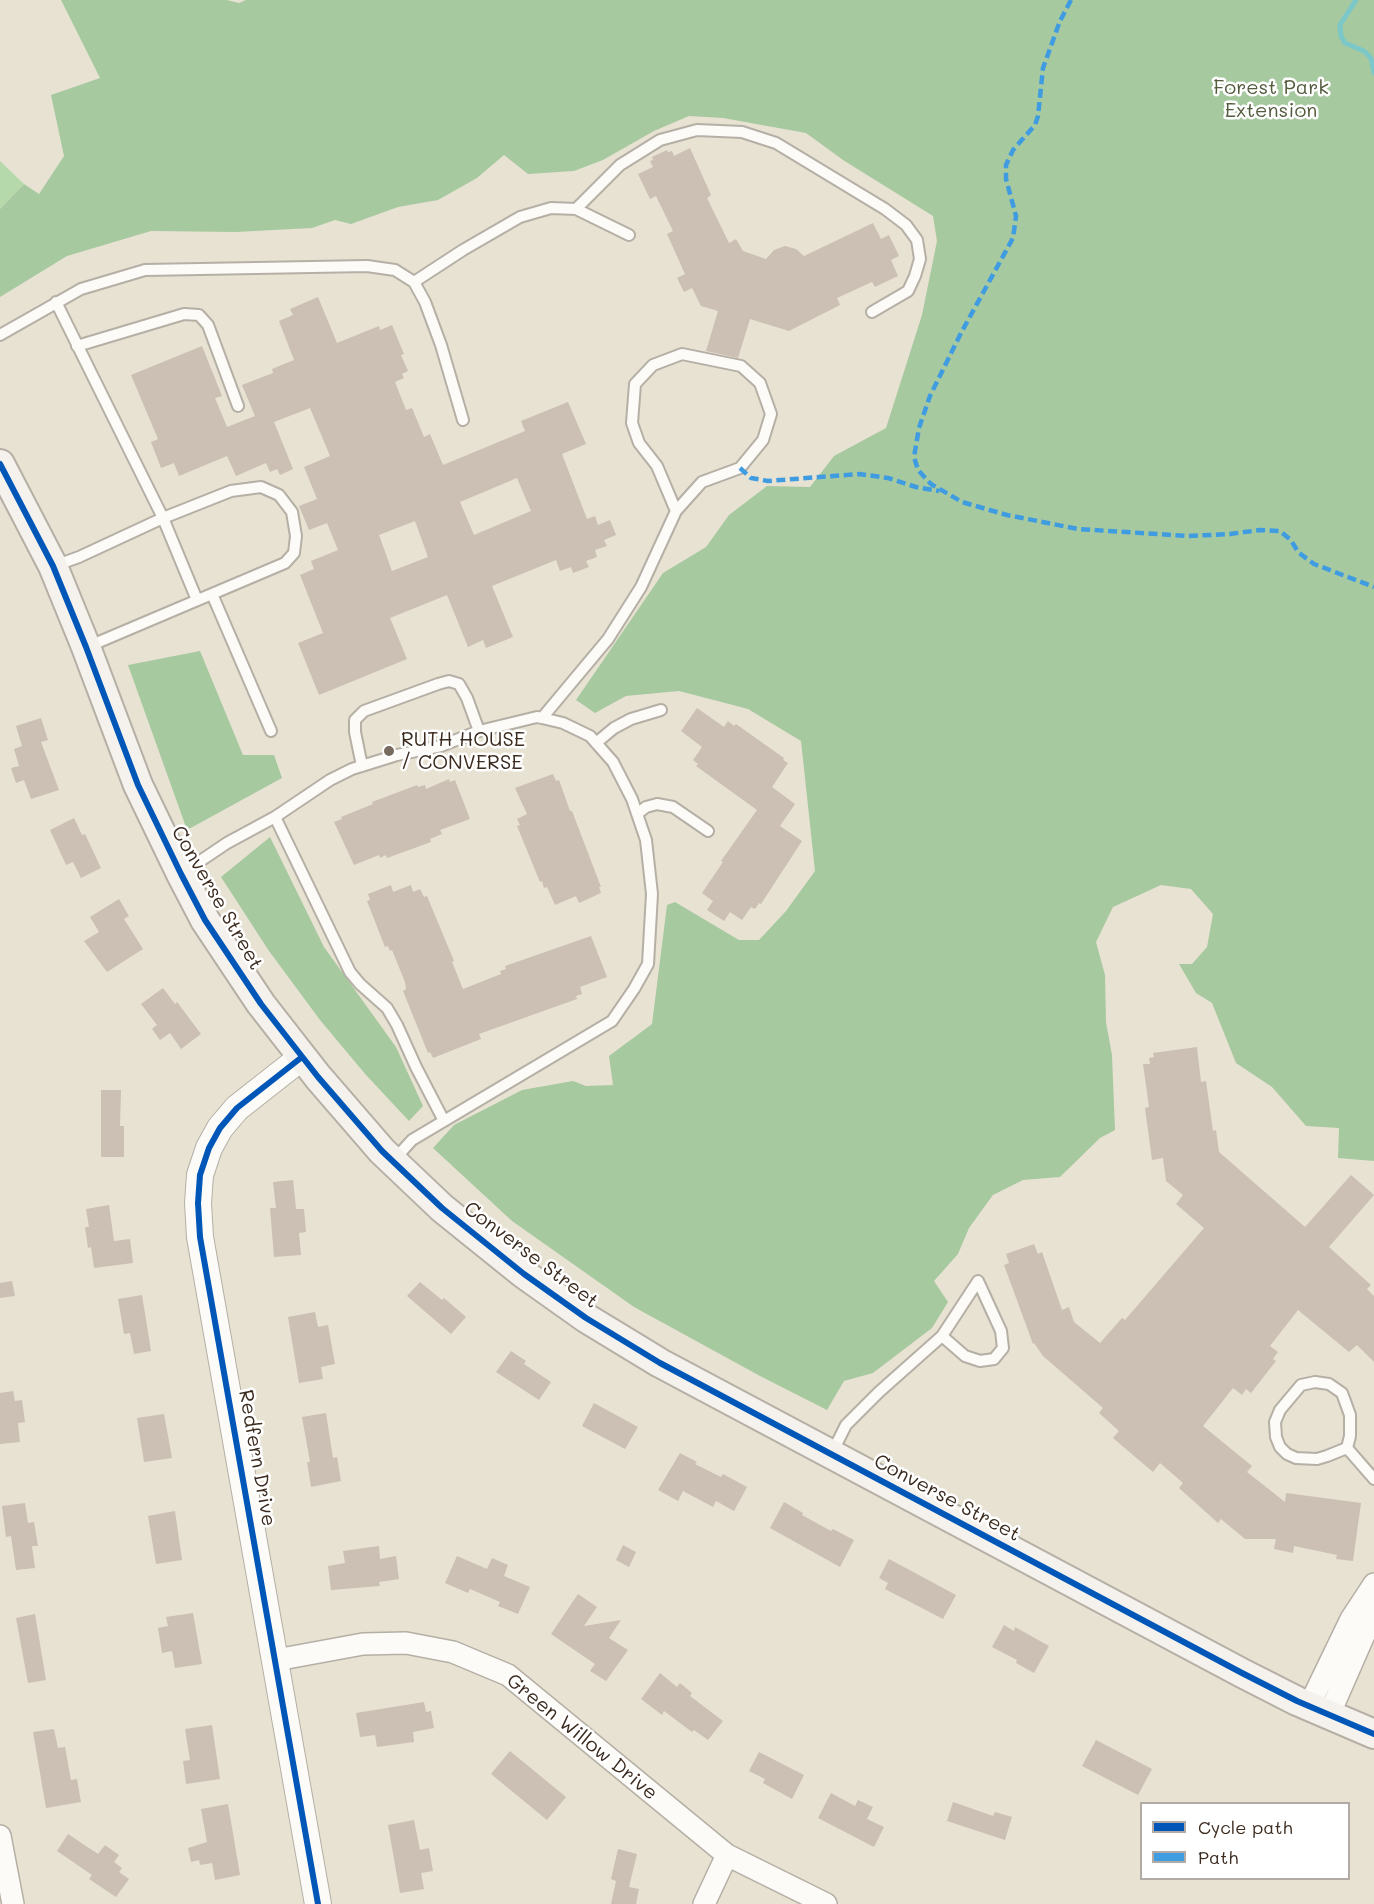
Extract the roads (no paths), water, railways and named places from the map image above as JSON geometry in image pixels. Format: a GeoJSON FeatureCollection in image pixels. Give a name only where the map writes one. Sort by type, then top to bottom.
{"type":"FeatureCollection","features":[{"type":"Feature","properties":{"kind":"main road","name":"Converse Street"},"geometry":{"type":"LineString","coordinates":[[0,464],[53,566],[87,647],[138,785],[180,874],[206,920],[261,1004],[302,1057],[350,1115],[442,1208],[524,1274],[586,1318],[660,1363],[1242,1673],[1319,1711],[1374,1734]]}},
{"type":"Feature","properties":{"kind":"street","name":"Redfern Drive"},"geometry":{"type":"LineString","coordinates":[[302,1057],[237,1108],[220,1128],[209,1148],[200,1174],[198,1203],[200,1237],[318,1904]]}},
{"type":"Feature","properties":{"kind":"street"},"geometry":{"type":"LineString","coordinates":[[1319,1711],[1351,1618],[1374,1584]]}},
{"type":"Feature","properties":{"kind":"street"},"geometry":{"type":"LineString","coordinates":[[1319,1711],[1368,1626],[1374,1600]]}},
{"type":"Feature","properties":{"kind":"street","name":"Green Willow Drive"},"geometry":{"type":"LineString","coordinates":[[276,1660],[363,1644],[406,1643],[453,1652],[508,1675],[727,1855],[826,1904]]}},
{"type":"Feature","properties":{"kind":"street"},"geometry":{"type":"LineString","coordinates":[[0,1836],[13,1904]]}},
{"type":"Feature","properties":{"kind":"street"},"geometry":{"type":"LineString","coordinates":[[704,1904],[727,1855]]}},
{"type":"Feature","properties":{"kind":"lane"},"geometry":{"type":"LineString","coordinates":[[576,209],[620,165],[660,140],[696,130],[742,132],[776,143],[885,209],[906,225],[917,240],[920,259],[908,291],[872,312]]}},
{"type":"Feature","properties":{"kind":"lane"},"geometry":{"type":"LineString","coordinates":[[414,282],[463,250],[520,218],[551,208],[576,209],[628,235]]}},
{"type":"Feature","properties":{"kind":"lane"},"geometry":{"type":"LineString","coordinates":[[0,335],[81,289],[145,270],[367,266],[395,270],[414,282],[441,345],[463,420]]}},
{"type":"Feature","properties":{"kind":"lane"},"geometry":{"type":"LineString","coordinates":[[56,302],[163,518],[197,600]]}},
{"type":"Feature","properties":{"kind":"lane"},"geometry":{"type":"LineString","coordinates":[[77,346],[184,314],[199,315],[208,325],[238,406]]}},
{"type":"Feature","properties":{"kind":"lane"},"geometry":{"type":"LineString","coordinates":[[542,718],[608,639],[641,587],[676,511],[702,482],[740,468],[763,440],[771,414],[760,383],[741,366],[682,354],[653,365],[635,384],[632,423],[639,443],[657,466],[676,511]]}},
{"type":"Feature","properties":{"kind":"lane"},"geometry":{"type":"LineString","coordinates":[[53,566],[80,557],[163,518],[231,491],[261,487],[279,495],[292,513],[296,536],[294,553],[285,563],[87,647]]}},
{"type":"Feature","properties":{"kind":"lane"},"geometry":{"type":"LineString","coordinates":[[212,594],[271,731]]}},
{"type":"Feature","properties":{"kind":"lane"},"geometry":{"type":"LineString","coordinates":[[362,766],[355,732],[355,720],[364,711],[438,684],[449,681],[459,684],[467,698],[479,731]]}},
{"type":"Feature","properties":{"kind":"lane"},"geometry":{"type":"LineString","coordinates":[[596,743],[614,728],[631,719],[661,710]]}},
{"type":"Feature","properties":{"kind":"lane"},"geometry":{"type":"LineString","coordinates":[[180,874],[330,780],[362,766],[397,755],[441,746],[479,731],[537,717],[542,718],[563,723],[590,736],[613,762],[632,799],[646,840],[652,894],[648,964],[612,1021],[412,1140],[393,1161]]}},
{"type":"Feature","properties":{"kind":"lane"},"geometry":{"type":"LineString","coordinates":[[637,814],[646,807],[657,804],[673,807],[708,831]]}},
{"type":"Feature","properties":{"kind":"lane"},"geometry":{"type":"LineString","coordinates":[[274,817],[350,972],[387,1008],[444,1121]]}},
{"type":"Feature","properties":{"kind":"lane"},"geometry":{"type":"LineString","coordinates":[[831,1456],[846,1425],[942,1336],[978,1281],[1001,1331],[1003,1348],[994,1359],[980,1361],[965,1356],[942,1336]]}},
{"type":"Feature","properties":{"kind":"lane"},"geometry":{"type":"LineString","coordinates":[[1322,1382],[1342,1393],[1351,1423],[1347,1448],[1327,1456],[1306,1459],[1287,1454],[1280,1447],[1275,1437],[1275,1422],[1280,1410],[1301,1385],[1322,1382]]}},
{"type":"Feature","properties":{"kind":"lane"},"geometry":{"type":"LineString","coordinates":[[1347,1448],[1374,1479]]}},
{"type":"Feature","properties":{"kind":"waterway"},"geometry":{"type":"LineString","coordinates":[[1356,0],[1340,25],[1341,36],[1345,43],[1364,51],[1371,58],[1374,73]]}},
{"type":"Feature","properties":{"kind":"place","name":"RUTH HOUSE / CONVERSE"},"geometry":{"type":"Point","coordinates":[389,751]}},
{"type":"Feature","properties":{"kind":"park label","name":"Forest Park Extension"},"geometry":{"type":"Point","coordinates":[1271,100]}}]}
